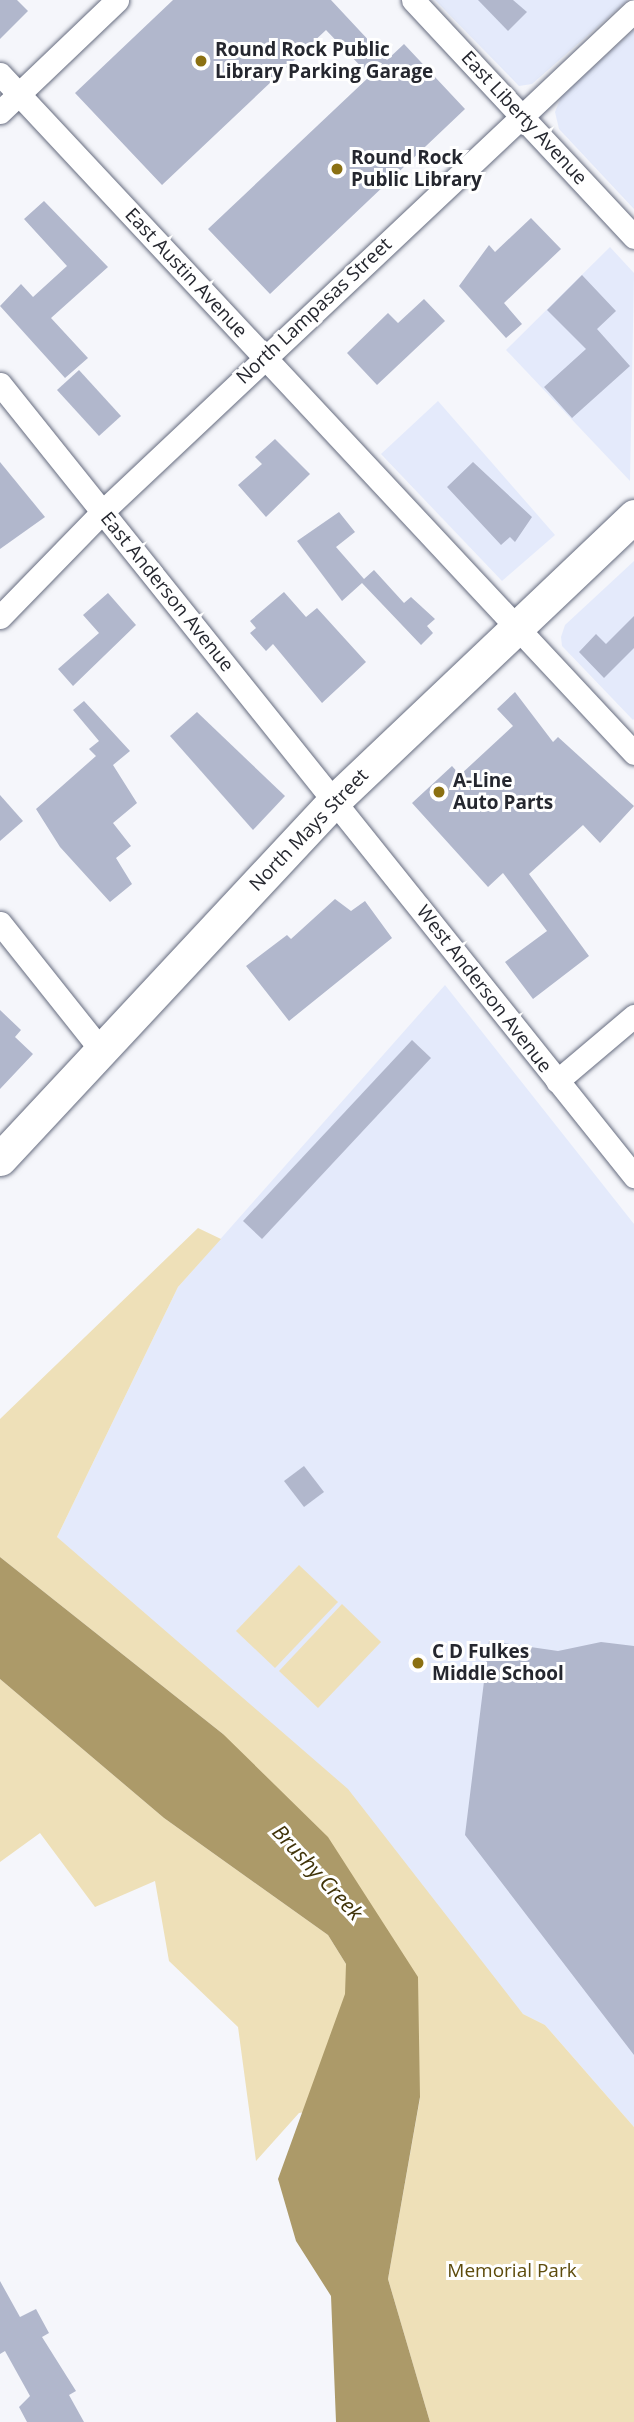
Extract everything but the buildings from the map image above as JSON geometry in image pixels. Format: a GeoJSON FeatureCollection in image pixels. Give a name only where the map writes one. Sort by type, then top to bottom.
{"type":"FeatureCollection","features":[{"type":"Feature","properties":{"kind":"main road","name":"North Mays Street"},"geometry":{"type":"LineString","coordinates":[[0,1159],[334,801],[517,624],[634,516]]}},
{"type":"Feature","properties":{"kind":"street"},"geometry":{"type":"LineString","coordinates":[[0,112],[117,0]]}},
{"type":"Feature","properties":{"kind":"street","name":"East Liberty Avenue"},"geometry":{"type":"LineString","coordinates":[[413,0],[634,237]]}},
{"type":"Feature","properties":{"kind":"street","name":"North Lampasas Street"},"geometry":{"type":"LineString","coordinates":[[0,617],[103,511],[264,357],[634,11]]}},
{"type":"Feature","properties":{"kind":"street","name":"East Austin Avenue"},"geometry":{"type":"LineString","coordinates":[[0,74],[517,624],[634,753]]}},
{"type":"Feature","properties":{"kind":"street","name":"East Anderson Avenue"},"geometry":{"type":"LineString","coordinates":[[0,384],[334,801]]}},
{"type":"Feature","properties":{"kind":"street","name":"West Anderson Avenue"},"geometry":{"type":"LineString","coordinates":[[334,801],[634,1176]]}},
{"type":"Feature","properties":{"kind":"street"},"geometry":{"type":"LineString","coordinates":[[0,923],[101,1050]]}},
{"type":"Feature","properties":{"kind":"street"},"geometry":{"type":"LineString","coordinates":[[557,1080],[634,1016]]}},
{"type":"Feature","properties":{"kind":"shaded area"},"geometry":{"type":"Polygon","coordinates":[[[435,0],[628,0],[532,84],[519,86],[435,0]]]}},
{"type":"Feature","properties":{"kind":"shaded area"},"geometry":{"type":"Polygon","coordinates":[[[634,30],[634,209],[559,129],[555,112],[561,97],[634,30]]]}},
{"type":"Feature","properties":{"kind":"shaded area"},"geometry":{"type":"Polygon","coordinates":[[[610,247],[634,273],[630,481],[506,350],[610,247]]]}},
{"type":"Feature","properties":{"kind":"shaded area"},"geometry":{"type":"Polygon","coordinates":[[[438,401],[555,535],[502,581],[381,454],[438,401]]]}},
{"type":"Feature","properties":{"kind":"shaded area"},"geometry":{"type":"Polygon","coordinates":[[[634,561],[633,720],[562,646],[561,637],[565,625],[634,561]]]}},
{"type":"Feature","properties":{"kind":"shaded area","name":"C D Fulkes Middle School"},"geometry":{"type":"Polygon","coordinates":[[[445,985],[634,1224],[634,2127],[545,2025],[523,2014],[57,1537],[178,1287],[445,985]]]}},
{"type":"Feature","properties":{"kind":"green space","name":"Memorial Park"},"geometry":{"type":"Polygon","coordinates":[[[198,1228],[221,1239],[178,1287],[57,1537],[348,1789],[523,2014],[545,2025],[634,2127],[634,2422],[430,2422],[388,2279],[420,2098],[299,2113],[256,2161],[238,2027],[169,1961],[155,1881],[95,1907],[40,1833],[0,1862],[0,1679],[164,1818],[328,1935],[346,1964],[418,2025],[223,1734],[0,1557],[0,1419],[198,1228]]]}},
{"type":"Feature","properties":{"kind":"green space"},"geometry":{"type":"Polygon","coordinates":[[[299,1565],[338,1602],[275,1668],[236,1631],[299,1565]]]}},
{"type":"Feature","properties":{"kind":"green space"},"geometry":{"type":"Polygon","coordinates":[[[342,1604],[381,1642],[318,1708],[279,1671],[342,1604]]]}},
{"type":"Feature","properties":{"kind":"water","name":"Brushy Creek"},"geometry":{"type":"Polygon","coordinates":[[[0,1557],[223,1734],[328,1837],[418,1977],[420,2097],[388,2279],[430,2422],[336,2422],[331,2296],[296,2241],[278,2179],[345,1994],[346,1964],[328,1935],[164,1818],[0,1679],[0,1557]]]}},
{"type":"Feature","properties":{"kind":"place","name":"Round Rock Public Library Parking Garage"},"geometry":{"type":"Point","coordinates":[201,61]}},
{"type":"Feature","properties":{"kind":"place","name":"Round Rock Public Library"},"geometry":{"type":"Point","coordinates":[337,169]}},
{"type":"Feature","properties":{"kind":"place","name":"A-Line Auto Parts"},"geometry":{"type":"Point","coordinates":[439,792]}},
{"type":"Feature","properties":{"kind":"place","name":"C D Fulkes Middle School"},"geometry":{"type":"Point","coordinates":[418,1663]}}]}
